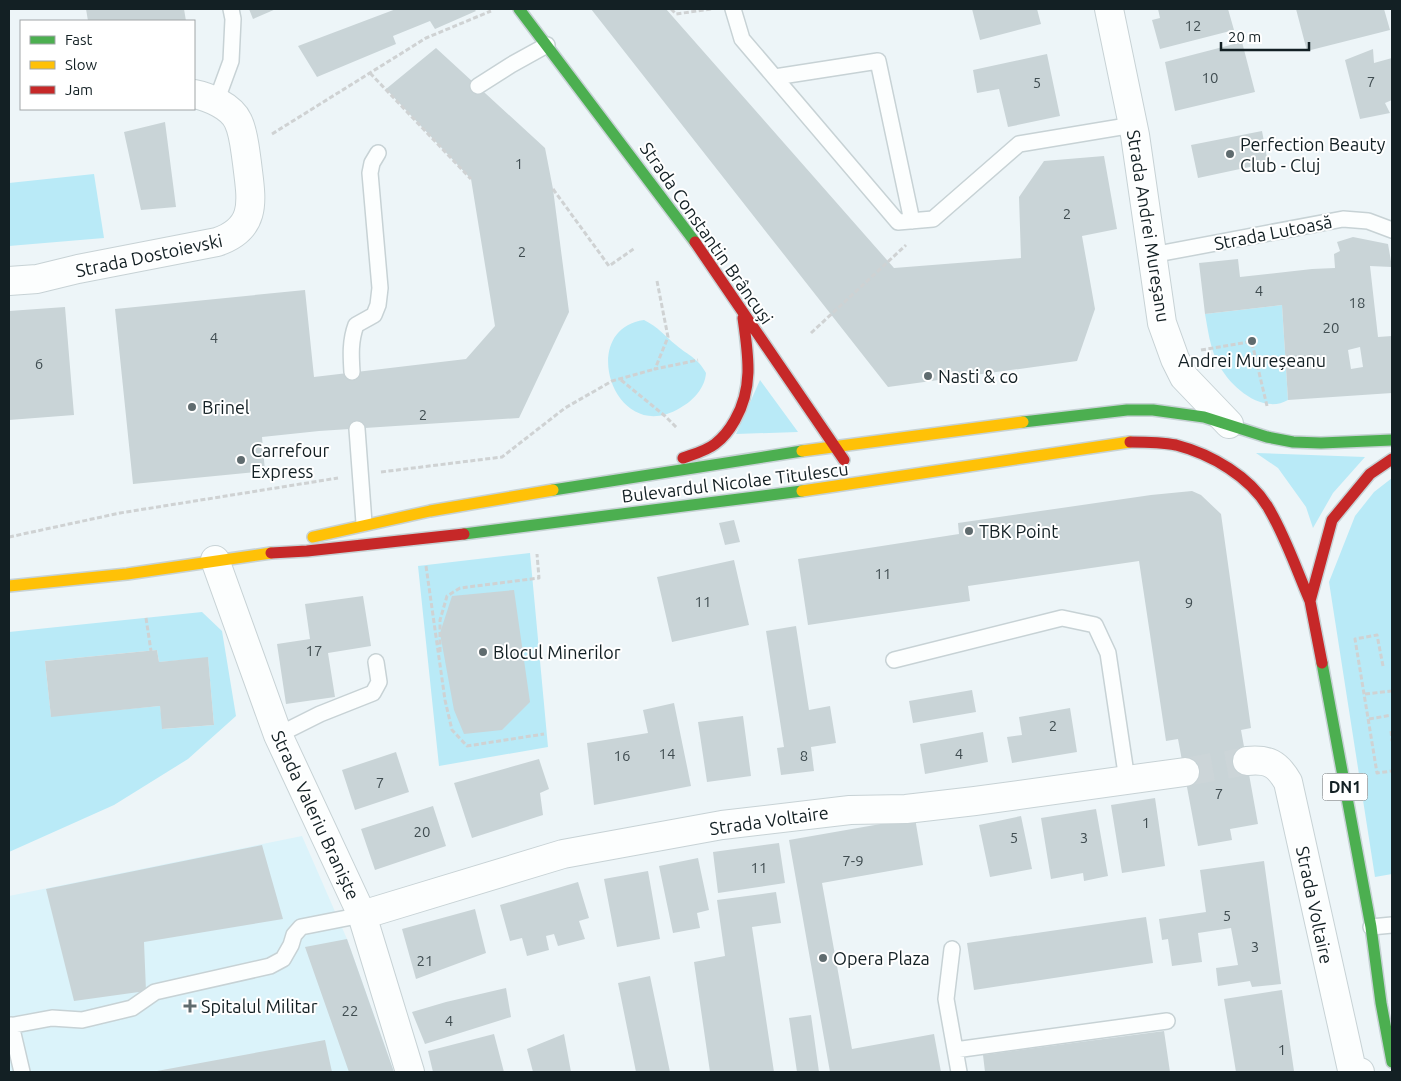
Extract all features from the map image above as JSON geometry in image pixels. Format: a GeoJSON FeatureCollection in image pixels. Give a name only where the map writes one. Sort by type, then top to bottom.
{"type":"FeatureCollection","features":[{"type":"Feature","properties":{"kind":"main road","name":"Strada Constantin Brâncuși"},"geometry":{"type":"LineString","coordinates":[[519,9],[705,255],[743,314],[836,447],[857,483]]}},
{"type":"Feature","properties":{"kind":"main road"},"geometry":{"type":"LineString","coordinates":[[624,478],[704,451],[716,444],[729,430],[743,406],[748,379],[748,354],[743,314]]}},
{"type":"Feature","properties":{"kind":"main road","name":"Bulevardul Nicolae Titulescu"},"geometry":{"type":"LineString","coordinates":[[259,553],[364,523],[556,488],[742,459],[1086,414],[1140,409],[1164,410],[1229,424],[1252,433],[1281,440],[1313,442],[1392,440]]}},
{"type":"Feature","properties":{"kind":"main road","name":"Bulevardul Nicolae Titulescu"},"geometry":{"type":"LineString","coordinates":[[9,586],[127,574],[259,553],[307,551],[746,499],[1129,442],[1152,442],[1175,445],[1212,459],[1232,471],[1254,490],[1269,509],[1310,601]]}},
{"type":"Feature","properties":{"kind":"main road","name":"DN1"},"geometry":{"type":"LineString","coordinates":[[1392,458],[1370,474],[1332,520],[1310,601],[1371,927],[1381,1003],[1392,1062]]}},
{"type":"Feature","properties":{"kind":"street","name":"Strada Andrei Mureșanu"},"geometry":{"type":"LineString","coordinates":[[1108,9],[1133,125],[1162,323],[1175,359],[1184,377],[1229,424]]}},
{"type":"Feature","properties":{"kind":"street","name":"Strada Dostoievski"},"geometry":{"type":"LineString","coordinates":[[9,281],[37,279],[78,269],[218,242],[230,238],[237,233],[250,212],[251,201],[245,150],[238,120],[226,108],[205,98]]}},
{"type":"Feature","properties":{"kind":"street","name":"Strada Valeriu Braniște"},"geometry":{"type":"LineString","coordinates":[[215,560],[278,734],[362,915],[410,1072]]}},
{"type":"Feature","properties":{"kind":"street","name":"Strada Voltaire"},"geometry":{"type":"LineString","coordinates":[[1246,761],[1261,760],[1273,764],[1282,771],[1288,782],[1352,1070],[1360,1072]]}},
{"type":"Feature","properties":{"kind":"street","name":"Strada Voltaire"},"geometry":{"type":"LineString","coordinates":[[362,915],[563,854],[722,825],[850,810],[906,808],[975,802],[1185,772]]}},
{"type":"Feature","properties":{"kind":"lane"},"geometry":{"type":"LineString","coordinates":[[205,98],[231,61],[233,19],[231,9]]}},
{"type":"Feature","properties":{"kind":"lane"},"geometry":{"type":"LineString","coordinates":[[733,9],[742,39],[898,222],[933,219],[1019,144],[1133,125]]}},
{"type":"Feature","properties":{"kind":"lane"},"geometry":{"type":"LineString","coordinates":[[478,86],[505,68],[547,45]]}},
{"type":"Feature","properties":{"kind":"lane"},"geometry":{"type":"LineString","coordinates":[[775,77],[878,61],[912,221]]}},
{"type":"Feature","properties":{"kind":"lane"},"geometry":{"type":"LineString","coordinates":[[352,372],[350,350],[352,335],[356,325],[374,315],[378,305],[380,288],[370,173],[372,163],[378,153]]}},
{"type":"Feature","properties":{"kind":"lane","name":"Strada Lutoasă"},"geometry":{"type":"LineString","coordinates":[[1152,255],[1344,219],[1368,221],[1392,230]]}},
{"type":"Feature","properties":{"kind":"lane"},"geometry":{"type":"LineString","coordinates":[[357,429],[364,523]]}},
{"type":"Feature","properties":{"kind":"lane"},"geometry":{"type":"LineString","coordinates":[[894,660],[1062,618],[1095,625],[1108,653],[1128,780]]}},
{"type":"Feature","properties":{"kind":"lane"},"geometry":{"type":"LineString","coordinates":[[278,734],[320,714],[373,693],[379,682],[376,662]]}},
{"type":"Feature","properties":{"kind":"lane"},"geometry":{"type":"LineString","coordinates":[[22,1072],[10,1026],[52,1018],[82,1020],[132,1008],[155,992],[270,966],[283,959],[294,935],[301,927],[362,915]]}},
{"type":"Feature","properties":{"kind":"lane"},"geometry":{"type":"LineString","coordinates":[[1371,927],[1392,925]]}},
{"type":"Feature","properties":{"kind":"lane"},"geometry":{"type":"LineString","coordinates":[[952,949],[946,1000],[959,1072]]}},
{"type":"Feature","properties":{"kind":"lane"},"geometry":{"type":"LineString","coordinates":[[955,1050],[1166,1021]]}},
{"type":"Feature","properties":{"kind":"path"},"geometry":{"type":"LineString","coordinates":[[245,150],[426,38],[496,9]]}},
{"type":"Feature","properties":{"kind":"path"},"geometry":{"type":"LineString","coordinates":[[671,9],[676,14],[714,9]]}},
{"type":"Feature","properties":{"kind":"path"},"geometry":{"type":"LineString","coordinates":[[370,73],[471,179]]}},
{"type":"Feature","properties":{"kind":"path"},"geometry":{"type":"LineString","coordinates":[[553,189],[609,266],[635,248]]}},
{"type":"Feature","properties":{"kind":"path"},"geometry":{"type":"LineString","coordinates":[[811,333],[933,219]]}},
{"type":"Feature","properties":{"kind":"path"},"geometry":{"type":"LineString","coordinates":[[655,369],[668,337],[657,281]]}},
{"type":"Feature","properties":{"kind":"path"},"geometry":{"type":"LineString","coordinates":[[1175,359],[1201,350],[1251,342],[1266,404]]}},
{"type":"Feature","properties":{"kind":"path"},"geometry":{"type":"LineString","coordinates":[[9,537],[120,513],[360,474],[502,458],[565,408],[612,381],[698,360]]}},
{"type":"Feature","properties":{"kind":"path"},"geometry":{"type":"LineString","coordinates":[[621,379],[677,428]]}},
{"type":"Feature","properties":{"kind":"path"},"geometry":{"type":"LineString","coordinates":[[422,538],[440,665],[452,730],[467,746],[544,734]]}},
{"type":"Feature","properties":{"kind":"path"},"geometry":{"type":"LineString","coordinates":[[440,665],[440,620],[447,596],[460,588],[539,578],[537,552]]}},
{"type":"Feature","properties":{"kind":"path"},"geometry":{"type":"LineString","coordinates":[[146,618],[151,651]]}},
{"type":"Feature","properties":{"kind":"path"},"geometry":{"type":"LineString","coordinates":[[1383,666],[1377,635],[1355,638],[1377,773],[1392,771]]}},
{"type":"Feature","properties":{"kind":"path"},"geometry":{"type":"LineString","coordinates":[[1365,694],[1392,691]]}},
{"type":"Feature","properties":{"kind":"path"},"geometry":{"type":"LineString","coordinates":[[1368,719],[1392,716]]}},
{"type":"Feature","properties":{"kind":"path"},"geometry":{"type":"LineString","coordinates":[[1391,731],[1392,741]]}},
{"type":"Feature","properties":{"kind":"shaded area"},"geometry":{"type":"Polygon","coordinates":[[[94,174],[104,238],[9,246],[9,183],[94,174]]]}},
{"type":"Feature","properties":{"kind":"shaded area"},"geometry":{"type":"Polygon","coordinates":[[[1282,305],[1288,400],[1278,404],[1268,404],[1247,396],[1223,372],[1213,351],[1205,314],[1282,305]]]}},
{"type":"Feature","properties":{"kind":"shaded area"},"geometry":{"type":"Polygon","coordinates":[[[644,320],[696,360],[706,373],[701,389],[689,402],[680,408],[657,416],[637,412],[622,400],[612,382],[608,362],[612,343],[623,328],[644,320]]]}},
{"type":"Feature","properties":{"kind":"shaded area"},"geometry":{"type":"Polygon","coordinates":[[[760,380],[798,432],[736,434],[760,380]]]}},
{"type":"Feature","properties":{"kind":"shaded area"},"geometry":{"type":"Polygon","coordinates":[[[1256,453],[1365,457],[1333,493],[1313,528],[1306,507],[1278,468],[1256,453]]]}},
{"type":"Feature","properties":{"kind":"shaded area"},"geometry":{"type":"Polygon","coordinates":[[[1392,478],[1392,874],[1375,877],[1329,582],[1355,516],[1374,492],[1392,478]]]}},
{"type":"Feature","properties":{"kind":"shaded area"},"geometry":{"type":"Polygon","coordinates":[[[530,553],[548,747],[439,766],[418,566],[530,553]]]}},
{"type":"Feature","properties":{"kind":"shaded area"},"geometry":{"type":"Polygon","coordinates":[[[202,612],[222,631],[236,716],[188,759],[114,805],[9,852],[9,632],[202,612]],[[157,650],[45,661],[51,716],[160,706],[163,729],[214,725],[208,658],[159,662],[157,650]]]}},
{"type":"Feature","properties":{"kind":"shaded area","name":"Spitalul Militar"},"geometry":{"type":"Polygon","coordinates":[[[302,836],[347,939],[394,1072],[9,1072],[9,896],[302,836]]]}},
{"type":"Feature","properties":{"kind":"building"},"geometry":{"type":"Polygon","coordinates":[[[86,9],[184,9],[186,20],[88,20],[86,9]]]}},
{"type":"Feature","properties":{"kind":"building"},"geometry":{"type":"Polygon","coordinates":[[[249,9],[276,9],[253,19],[249,9]]]}},
{"type":"Feature","properties":{"kind":"building"},"geometry":{"type":"Polygon","coordinates":[[[396,9],[474,9],[476,11],[435,29],[430,21],[393,36],[396,44],[317,77],[298,46],[396,9]]]}},
{"type":"Feature","properties":{"kind":"building"},"geometry":{"type":"Polygon","coordinates":[[[591,9],[666,9],[894,268],[1021,258],[1019,197],[1044,161],[1104,156],[1117,229],[1082,236],[1095,309],[1077,361],[888,387],[591,9]]]}},
{"type":"Feature","properties":{"kind":"building"},"geometry":{"type":"Polygon","coordinates":[[[972,9],[1037,9],[1041,24],[980,40],[972,9]]]}},
{"type":"Feature","properties":{"kind":"building"},"geometry":{"type":"Polygon","coordinates":[[[1158,9],[1228,9],[1234,30],[1160,49],[1152,20],[1160,18],[1158,9]]]}},
{"type":"Feature","properties":{"kind":"building"},"geometry":{"type":"Polygon","coordinates":[[[1296,9],[1384,9],[1390,30],[1307,51],[1296,9]]]}},
{"type":"Feature","properties":{"kind":"building"},"geometry":{"type":"Polygon","coordinates":[[[1242,42],[1255,92],[1175,111],[1165,62],[1242,42]]]}},
{"type":"Feature","properties":{"kind":"building"},"geometry":{"type":"Polygon","coordinates":[[[436,48],[545,148],[553,189],[569,312],[519,418],[319,431],[262,437],[265,471],[133,484],[115,309],[305,290],[314,377],[466,359],[495,326],[471,179],[386,89],[436,48]]]}},
{"type":"Feature","properties":{"kind":"building"},"geometry":{"type":"Polygon","coordinates":[[[1373,49],[1374,63],[1392,58],[1392,100],[1385,103],[1390,113],[1360,119],[1345,60],[1373,49]]]}},
{"type":"Feature","properties":{"kind":"building"},"geometry":{"type":"Polygon","coordinates":[[[1047,54],[1060,116],[1008,127],[999,89],[977,93],[973,70],[1047,54]]]}},
{"type":"Feature","properties":{"kind":"building"},"geometry":{"type":"Polygon","coordinates":[[[165,122],[176,207],[141,210],[124,132],[165,122]]]}},
{"type":"Feature","properties":{"kind":"building","name":"Perfection Beauty Club - Cluj"},"geometry":{"type":"Polygon","coordinates":[[[1262,131],[1268,163],[1198,178],[1191,145],[1262,131]]]}},
{"type":"Feature","properties":{"kind":"building"},"geometry":{"type":"Polygon","coordinates":[[[1353,237],[1388,244],[1392,267],[1370,266],[1378,337],[1392,336],[1392,393],[1288,400],[1282,305],[1205,314],[1199,263],[1238,259],[1240,277],[1335,268],[1334,254],[1340,251],[1337,242],[1353,237]],[[1360,347],[1348,350],[1351,369],[1363,367],[1360,347]]]}},
{"type":"Feature","properties":{"kind":"building"},"geometry":{"type":"Polygon","coordinates":[[[65,307],[74,415],[9,420],[9,311],[65,307]]]}},
{"type":"Feature","properties":{"kind":"building"},"geometry":{"type":"Polygon","coordinates":[[[1192,491],[1201,495],[1221,514],[1251,728],[1241,730],[1258,824],[1230,829],[1232,840],[1198,846],[1178,739],[1166,741],[1139,561],[968,586],[970,601],[808,625],[798,559],[959,534],[958,523],[1151,495],[1192,491]]]}},
{"type":"Feature","properties":{"kind":"building"},"geometry":{"type":"Polygon","coordinates":[[[734,520],[740,542],[725,545],[719,523],[734,520]]]}},
{"type":"Feature","properties":{"kind":"building"},"geometry":{"type":"Polygon","coordinates":[[[734,560],[749,625],[672,642],[657,577],[734,560]]]}},
{"type":"Feature","properties":{"kind":"building","name":"Blocul Minerilor"},"geometry":{"type":"Polygon","coordinates":[[[514,590],[530,702],[502,730],[464,734],[454,710],[440,633],[452,596],[514,590]]]}},
{"type":"Feature","properties":{"kind":"building"},"geometry":{"type":"Polygon","coordinates":[[[363,596],[371,646],[328,653],[335,697],[286,704],[277,644],[310,639],[305,604],[363,596]]]}},
{"type":"Feature","properties":{"kind":"building"},"geometry":{"type":"Polygon","coordinates":[[[796,626],[809,710],[830,706],[836,743],[811,747],[814,771],[781,775],[777,748],[784,747],[766,631],[796,626]]]}},
{"type":"Feature","properties":{"kind":"building"},"geometry":{"type":"Polygon","coordinates":[[[157,650],[159,662],[208,657],[214,725],[162,729],[160,706],[51,717],[45,661],[157,650]]]}},
{"type":"Feature","properties":{"kind":"building"},"geometry":{"type":"Polygon","coordinates":[[[972,690],[976,712],[913,723],[909,701],[972,690]]]}},
{"type":"Feature","properties":{"kind":"building"},"geometry":{"type":"Polygon","coordinates":[[[674,703],[691,786],[594,805],[587,743],[648,733],[643,710],[674,703]]]}},
{"type":"Feature","properties":{"kind":"building"},"geometry":{"type":"Polygon","coordinates":[[[1070,708],[1077,752],[1012,763],[1007,737],[1022,735],[1019,717],[1070,708]]]}},
{"type":"Feature","properties":{"kind":"building"},"geometry":{"type":"Polygon","coordinates":[[[743,716],[751,776],[707,782],[698,722],[743,716]]]}},
{"type":"Feature","properties":{"kind":"building"},"geometry":{"type":"Polygon","coordinates":[[[983,732],[988,762],[925,774],[920,744],[983,732]]]}},
{"type":"Feature","properties":{"kind":"building"},"geometry":{"type":"Polygon","coordinates":[[[396,752],[409,792],[355,810],[342,770],[396,752]]]}},
{"type":"Feature","properties":{"kind":"building"},"geometry":{"type":"Polygon","coordinates":[[[539,759],[549,789],[540,793],[543,815],[472,838],[454,783],[539,759]]]}},
{"type":"Feature","properties":{"kind":"building"},"geometry":{"type":"Polygon","coordinates":[[[1155,798],[1165,866],[1122,873],[1111,805],[1155,798]]]}},
{"type":"Feature","properties":{"kind":"building"},"geometry":{"type":"Polygon","coordinates":[[[433,806],[446,846],[375,870],[361,829],[433,806]]]}},
{"type":"Feature","properties":{"kind":"building"},"geometry":{"type":"Polygon","coordinates":[[[1096,809],[1108,876],[1084,881],[1083,873],[1051,879],[1041,818],[1096,809]]]}},
{"type":"Feature","properties":{"kind":"building"},"geometry":{"type":"Polygon","coordinates":[[[1021,816],[1032,869],[990,877],[979,825],[1021,816]]]}},
{"type":"Feature","properties":{"kind":"building","name":"Opera Plaza"},"geometry":{"type":"Polygon","coordinates":[[[915,818],[923,865],[822,883],[852,1049],[934,1034],[941,1072],[830,1072],[789,840],[915,818]]]}},
{"type":"Feature","properties":{"kind":"building"},"geometry":{"type":"Polygon","coordinates":[[[779,843],[785,883],[718,893],[713,852],[779,843]]]}},
{"type":"Feature","properties":{"kind":"building"},"geometry":{"type":"Polygon","coordinates":[[[262,845],[283,919],[144,942],[146,991],[74,1001],[46,889],[262,845]]]}},
{"type":"Feature","properties":{"kind":"building"},"geometry":{"type":"Polygon","coordinates":[[[698,858],[709,910],[697,913],[700,928],[673,933],[659,866],[698,858]]]}},
{"type":"Feature","properties":{"kind":"building"},"geometry":{"type":"Polygon","coordinates":[[[1264,861],[1281,984],[1252,987],[1250,981],[1218,986],[1216,968],[1238,965],[1231,928],[1198,933],[1202,962],[1172,966],[1168,939],[1162,940],[1159,919],[1206,912],[1200,870],[1264,861]]]}},
{"type":"Feature","properties":{"kind":"building"},"geometry":{"type":"Polygon","coordinates":[[[648,871],[660,939],[617,947],[604,879],[648,871]]]}},
{"type":"Feature","properties":{"kind":"building"},"geometry":{"type":"Polygon","coordinates":[[[578,882],[589,918],[579,921],[585,939],[558,946],[554,934],[546,936],[549,950],[527,956],[522,938],[510,941],[500,905],[578,882]]]}},
{"type":"Feature","properties":{"kind":"building"},"geometry":{"type":"Polygon","coordinates":[[[776,892],[781,923],[752,927],[774,1072],[710,1072],[694,962],[725,956],[717,900],[776,892]]]}},
{"type":"Feature","properties":{"kind":"building"},"geometry":{"type":"Polygon","coordinates":[[[475,909],[486,953],[416,979],[402,929],[475,909]]]}},
{"type":"Feature","properties":{"kind":"building"},"geometry":{"type":"Polygon","coordinates":[[[1146,917],[1153,963],[974,990],[967,943],[1146,917]]]}},
{"type":"Feature","properties":{"kind":"building","name":"Spitalul Militar"},"geometry":{"type":"Polygon","coordinates":[[[347,939],[394,1072],[349,1072],[305,947],[347,939]]]}},
{"type":"Feature","properties":{"kind":"building"},"geometry":{"type":"Polygon","coordinates":[[[650,976],[670,1072],[636,1072],[618,983],[650,976]]]}},
{"type":"Feature","properties":{"kind":"building"},"geometry":{"type":"Polygon","coordinates":[[[506,988],[511,1017],[425,1044],[412,1012],[506,988]]]}},
{"type":"Feature","properties":{"kind":"building"},"geometry":{"type":"Polygon","coordinates":[[[1282,990],[1294,1071],[1236,1072],[1224,999],[1282,990]]]}},
{"type":"Feature","properties":{"kind":"building"},"geometry":{"type":"Polygon","coordinates":[[[811,1015],[819,1072],[797,1072],[789,1018],[811,1015]]]}},
{"type":"Feature","properties":{"kind":"building"},"geometry":{"type":"Polygon","coordinates":[[[1164,1031],[1170,1072],[985,1072],[983,1055],[1164,1031]]]}},
{"type":"Feature","properties":{"kind":"building"},"geometry":{"type":"Polygon","coordinates":[[[494,1034],[504,1072],[433,1072],[428,1051],[494,1034]]]}},
{"type":"Feature","properties":{"kind":"building"},"geometry":{"type":"Polygon","coordinates":[[[564,1034],[571,1072],[533,1072],[527,1049],[564,1034]]]}},
{"type":"Feature","properties":{"kind":"building","name":"Spitalul Militar"},"geometry":{"type":"Polygon","coordinates":[[[325,1040],[332,1072],[157,1071],[325,1040]]]}},
{"type":"Feature","properties":{"kind":"tunnel"},"geometry":{"type":"LineString","coordinates":[[1185,772],[1247,761]]}},
{"type":"Feature","properties":{"kind":"traffic: fast"},"geometry":{"type":"LineString","coordinates":[[519,9],[695,242]]}},
{"type":"Feature","properties":{"kind":"traffic: fast"},"geometry":{"type":"LineString","coordinates":[[1023,422],[1127,410],[1153,410],[1204,417],[1267,437],[1293,442],[1321,443],[1392,440]]}},
{"type":"Feature","properties":{"kind":"traffic: fast"},"geometry":{"type":"LineString","coordinates":[[553,490],[802,451]]}},
{"type":"Feature","properties":{"kind":"traffic: fast"},"geometry":{"type":"LineString","coordinates":[[464,534],[802,491]]}},
{"type":"Feature","properties":{"kind":"traffic: fast"},"geometry":{"type":"LineString","coordinates":[[1322,663],[1371,927],[1381,1003],[1392,1062]]}},
{"type":"Feature","properties":{"kind":"traffic: slow"},"geometry":{"type":"LineString","coordinates":[[802,451],[1023,422]]}},
{"type":"Feature","properties":{"kind":"traffic: slow"},"geometry":{"type":"LineString","coordinates":[[802,491],[1130,442]]}},
{"type":"Feature","properties":{"kind":"traffic: slow"},"geometry":{"type":"LineString","coordinates":[[313,537],[430,511],[553,490]]}},
{"type":"Feature","properties":{"kind":"traffic: slow"},"geometry":{"type":"LineString","coordinates":[[9,586],[127,574],[271,553]]}},
{"type":"Feature","properties":{"kind":"traffic: jam"},"geometry":{"type":"LineString","coordinates":[[695,242],[844,460]]}},
{"type":"Feature","properties":{"kind":"traffic: jam"},"geometry":{"type":"LineString","coordinates":[[683,458],[718,442],[731,427],[741,408],[745,395],[748,370],[743,318]]}},
{"type":"Feature","properties":{"kind":"traffic: jam"},"geometry":{"type":"LineString","coordinates":[[1130,442],[1165,443],[1189,449],[1203,454],[1241,477],[1261,497],[1269,509],[1286,543],[1310,601]]}},
{"type":"Feature","properties":{"kind":"traffic: jam"},"geometry":{"type":"LineString","coordinates":[[1322,663],[1310,601],[1332,520],[1370,474],[1392,459]]}},
{"type":"Feature","properties":{"kind":"traffic: jam"},"geometry":{"type":"LineString","coordinates":[[271,553],[307,551],[464,534]]}},
{"type":"Feature","properties":{"kind":"place","name":"Perfection Beauty Club - Cluj"},"geometry":{"type":"Point","coordinates":[1230,154]}},
{"type":"Feature","properties":{"kind":"place","name":"Andrei Mureșeanu"},"geometry":{"type":"Point","coordinates":[1252,341]}},
{"type":"Feature","properties":{"kind":"place","name":"Nasti & co"},"geometry":{"type":"Point","coordinates":[928,376]}},
{"type":"Feature","properties":{"kind":"place","name":"Brinel"},"geometry":{"type":"Point","coordinates":[192,407]}},
{"type":"Feature","properties":{"kind":"place","name":"Carrefour Express"},"geometry":{"type":"Point","coordinates":[241,460]}},
{"type":"Feature","properties":{"kind":"place","name":"TBK Point"},"geometry":{"type":"Point","coordinates":[969,531]}},
{"type":"Feature","properties":{"kind":"place","name":"Blocul Minerilor"},"geometry":{"type":"Point","coordinates":[483,652]}},
{"type":"Feature","properties":{"kind":"place","name":"Opera Plaza"},"geometry":{"type":"Point","coordinates":[823,958]}},
{"type":"Feature","properties":{"kind":"place","name":"Spitalul Militar"},"geometry":{"type":"Point","coordinates":[190,1006]}}]}
